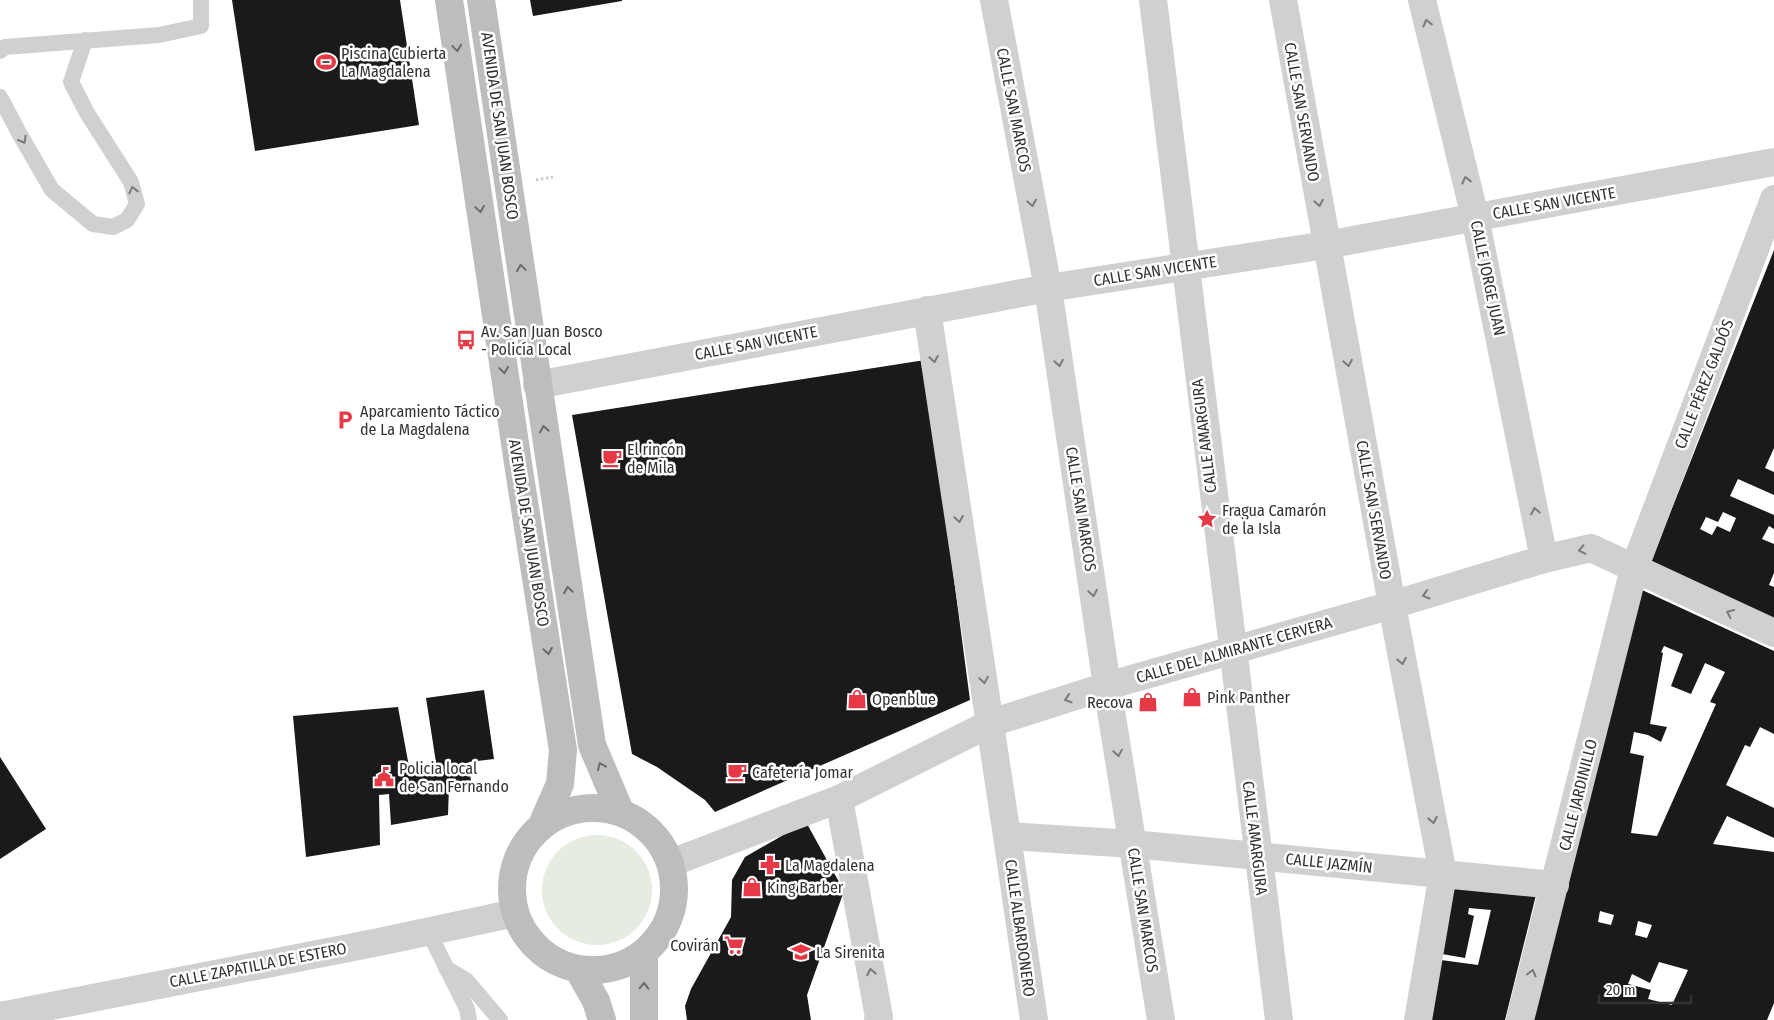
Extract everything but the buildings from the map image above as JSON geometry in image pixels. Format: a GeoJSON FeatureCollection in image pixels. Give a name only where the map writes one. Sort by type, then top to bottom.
{"type":"FeatureCollection","features":[{"type":"Feature","properties":{"kind":"street","name":"AVENIDA DE SAN JUAN BOSCO"},"geometry":{"type":"LineString","coordinates":[[449,0],[517,460],[563,750],[560,784],[542,825]]}},
{"type":"Feature","properties":{"kind":"street","name":"AVENIDA DE SAN JUAN BOSCO"},"geometry":{"type":"LineString","coordinates":[[481,0],[592,745],[620,811]]}},
{"type":"Feature","properties":{"kind":"street","name":"CALLE SAN MARCOS"},"geometry":{"type":"LineString","coordinates":[[994,0],[1048,288],[1107,686],[1161,1020]]}},
{"type":"Feature","properties":{"kind":"street","name":"CALLE AMARGURA"},"geometry":{"type":"LineString","coordinates":[[1153,0],[1230,651],[1278,1020]]}},
{"type":"Feature","properties":{"kind":"street","name":"CALLE SAN SERVANDO"},"geometry":{"type":"LineString","coordinates":[[1282,0],[1443,874],[1418,1020]]}},
{"type":"Feature","properties":{"kind":"street","name":"CALLE JORGE JUAN"},"geometry":{"type":"LineString","coordinates":[[1422,0],[1475,217],[1544,559]]}},
{"type":"Feature","properties":{"kind":"street","name":"CALLE SAN VICENTE"},"geometry":{"type":"LineString","coordinates":[[537,385],[690,348],[1183,266],[1326,245],[1774,162]]}},
{"type":"Feature","properties":{"kind":"street","name":"CALLE PÉREZ GALDÓS"},"geometry":{"type":"LineString","coordinates":[[1634,570],[1774,199]]}},
{"type":"Feature","properties":{"kind":"street"},"geometry":{"type":"LineString","coordinates":[[927,310],[1007,836]]}},
{"type":"Feature","properties":{"kind":"street","name":"CALLE DEL ALMIRANTE CERVERA"},"geometry":{"type":"LineString","coordinates":[[671,863],[839,800],[991,723],[1107,686],[1392,605],[1544,559],[1591,548],[1634,570],[1774,633]]}},
{"type":"Feature","properties":{"kind":"street","name":"CALLE JARDINILLO"},"geometry":{"type":"LineString","coordinates":[[1520,1020],[1634,570]]}},
{"type":"Feature","properties":{"kind":"street"},"geometry":{"type":"LineString","coordinates":[[839,800],[879,1017],[878,1020]]}},
{"type":"Feature","properties":{"kind":"street"},"geometry":{"type":"LineString","coordinates":[[593,807],[620,811],[642,823],[660,840],[671,863],[676,888],[672,912],[661,935],[644,953],[624,965],[601,971],[578,969],[557,962],[538,950],[524,933],[515,912],[512,888],[515,865],[526,843],[542,825],[567,811],[593,807]]}},
{"type":"Feature","properties":{"kind":"street","name":"CALLE JAZMÍN"},"geometry":{"type":"LineString","coordinates":[[1007,836],[1133,844],[1257,855],[1555,885]]}},
{"type":"Feature","properties":{"kind":"street","name":"CALLE ALBARDONERO"},"geometry":{"type":"LineString","coordinates":[[1007,836],[1034,1020]]}},
{"type":"Feature","properties":{"kind":"street","name":"CALLE ZAPATILLA DE ESTERO"},"geometry":{"type":"LineString","coordinates":[[0,1016],[49,1013],[515,912]]}},
{"type":"Feature","properties":{"kind":"street"},"geometry":{"type":"LineString","coordinates":[[644,953],[644,1020]]}},
{"type":"Feature","properties":{"kind":"street"},"geometry":{"type":"LineString","coordinates":[[578,969],[596,1001],[602,1020]]}},
{"type":"Feature","properties":{"kind":"lane"},"geometry":{"type":"LineString","coordinates":[[0,50],[5,47],[159,35],[201,26],[201,0]]}},
{"type":"Feature","properties":{"kind":"lane"},"geometry":{"type":"LineString","coordinates":[[0,97],[52,190],[94,224],[113,227],[127,220],[137,204],[131,182],[87,113],[71,82],[85,40]]}},
{"type":"Feature","properties":{"kind":"lane"},"geometry":{"type":"LineString","coordinates":[[428,931],[467,1009],[469,1020]]}},
{"type":"Feature","properties":{"kind":"lane"},"geometry":{"type":"LineString","coordinates":[[446,968],[466,980],[500,1020]]}},
{"type":"Feature","properties":{"kind":"shaded area"},"geometry":{"type":"Polygon","coordinates":[[[597,835],[608,836],[618,840],[636,851],[647,869],[651,879],[651,901],[647,911],[636,929],[618,940],[608,944],[597,945],[586,944],[576,940],[558,929],[547,911],[543,901],[542,890],[543,879],[547,869],[558,851],[576,840],[586,836],[597,835]]]}},
{"type":"Feature","properties":{"kind":"place","name":"Piscina Cubierta La Magdalena"},"geometry":{"type":"Point","coordinates":[326,62]}},
{"type":"Feature","properties":{"kind":"place","name":"Av. San Juan Bosco - Policía Local"},"geometry":{"type":"Point","coordinates":[466,340]}},
{"type":"Feature","properties":{"kind":"place","name":"Aparcamiento Táctico de La Magdalena"},"geometry":{"type":"Point","coordinates":[345,420]}},
{"type":"Feature","properties":{"kind":"place","name":"El rincón de Mila"},"geometry":{"type":"Point","coordinates":[612,458]}},
{"type":"Feature","properties":{"kind":"place","name":"Fragua Camarón de la Isla"},"geometry":{"type":"Point","coordinates":[1207,519]}},
{"type":"Feature","properties":{"kind":"place","name":"Pink Panther"},"geometry":{"type":"Point","coordinates":[1192,697]}},
{"type":"Feature","properties":{"kind":"place","name":"Openblue"},"geometry":{"type":"Point","coordinates":[857,699]}},
{"type":"Feature","properties":{"kind":"place","name":"Recova"},"geometry":{"type":"Point","coordinates":[1148,702]}},
{"type":"Feature","properties":{"kind":"place","name":"Cafetería Jomar"},"geometry":{"type":"Point","coordinates":[737,772]}},
{"type":"Feature","properties":{"kind":"place","name":"Policia local de San Fernando"},"geometry":{"type":"Point","coordinates":[384,777]}},
{"type":"Feature","properties":{"kind":"place","name":"La Magdalena"},"geometry":{"type":"Point","coordinates":[770,865]}},
{"type":"Feature","properties":{"kind":"place","name":"King Barber"},"geometry":{"type":"Point","coordinates":[752,887]}},
{"type":"Feature","properties":{"kind":"place","name":"Covirán"},"geometry":{"type":"Point","coordinates":[734,945]}},
{"type":"Feature","properties":{"kind":"place","name":"La Sirenita"},"geometry":{"type":"Point","coordinates":[801,952]}}]}
